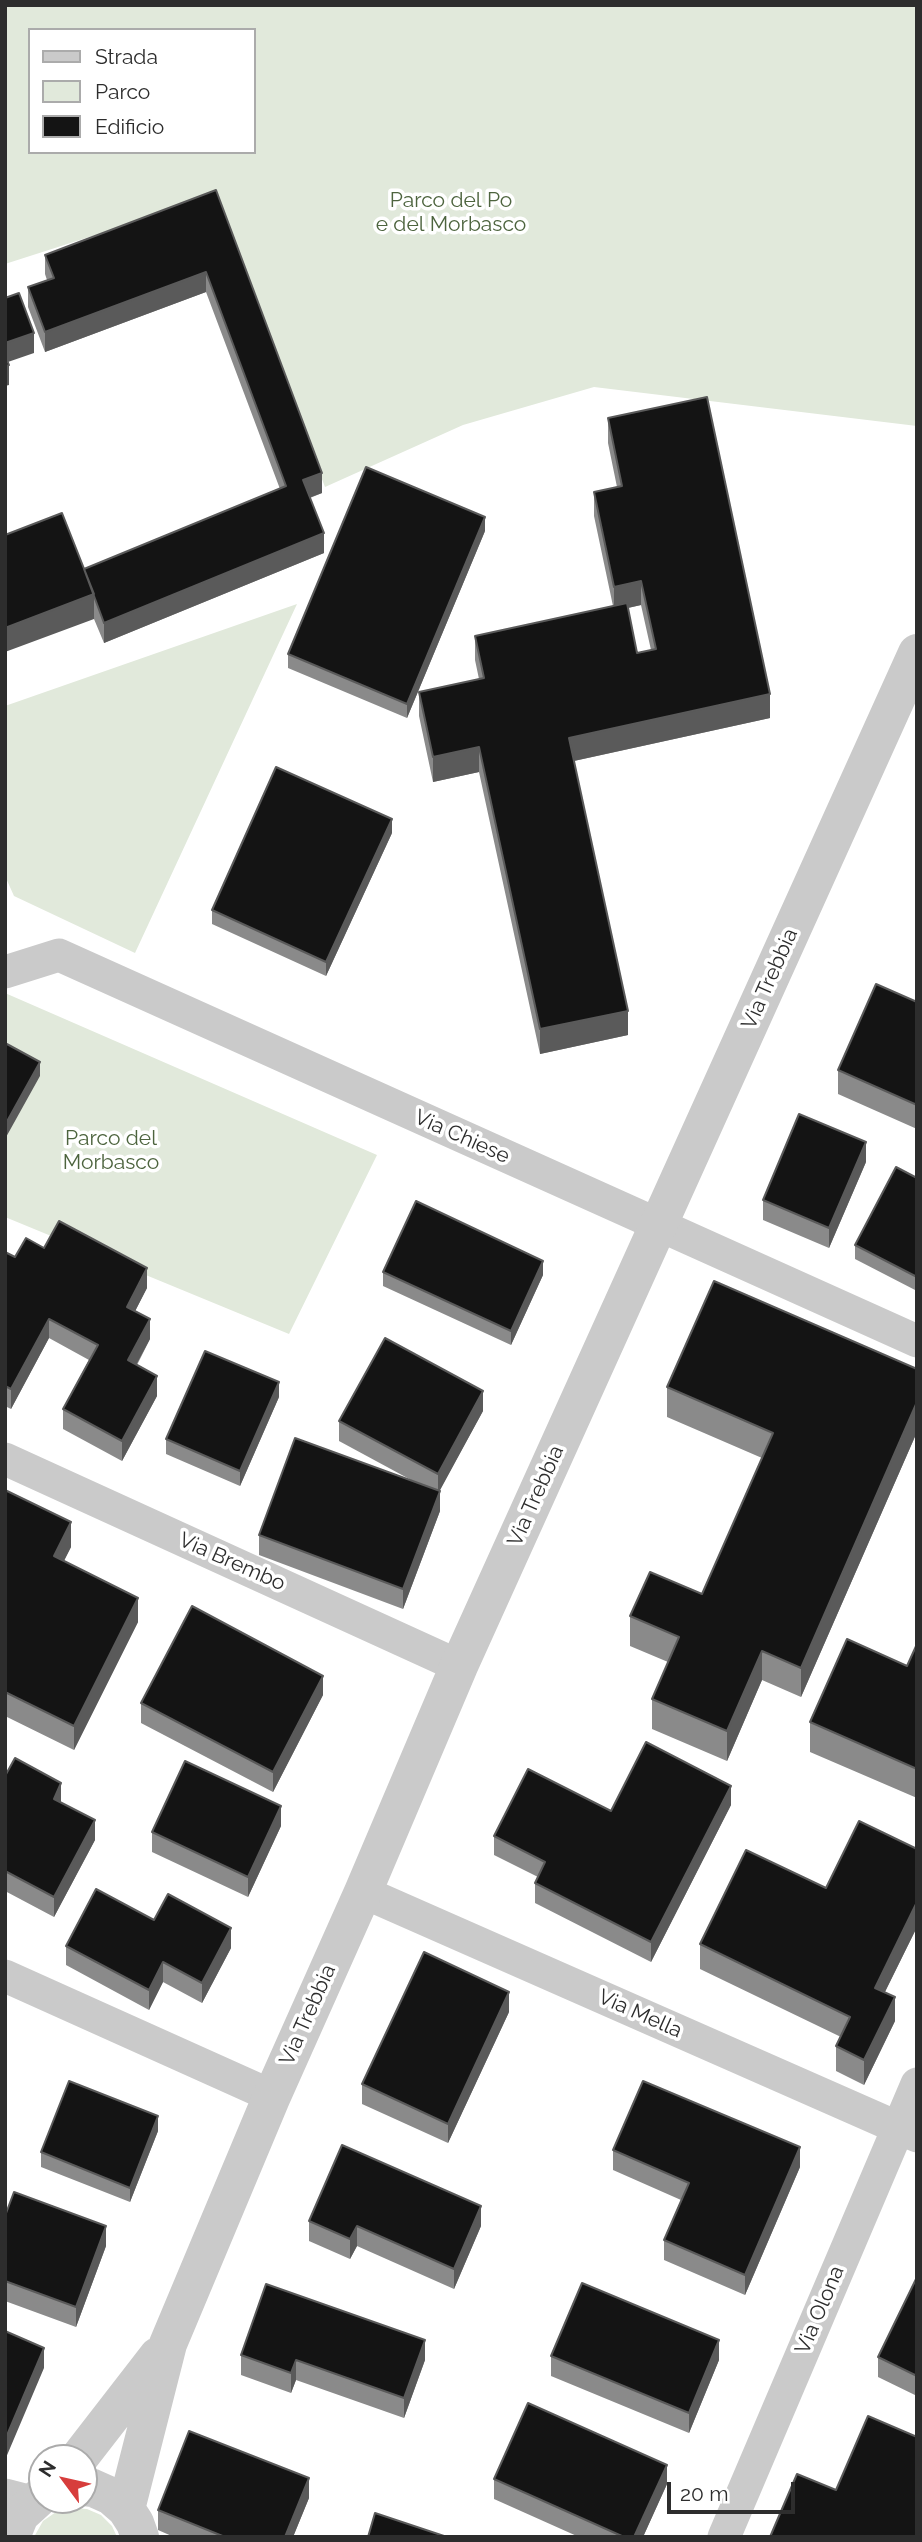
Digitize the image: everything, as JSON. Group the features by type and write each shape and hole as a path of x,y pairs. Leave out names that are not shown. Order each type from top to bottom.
{"street":[{"name":"Via Trebbia","path":"133,2523 168,2344 272,2096 459,1666 917,653"},
{"name":"Via Chiese","path":"5,972 59,955 917,1341"},
{"name":"Via Brembo","path":"5,1459 459,1666"},
{"name":"Via Mella","path":"363,1892 907,2132"},
{"path":"5,1976 272,2096"},
{"name":"Via Olona","path":"724,2537 907,2132 917,2084"},
{"name":"Via Trebbia","path":"90,2444 168,2344"},
{"path":"98,2490 111,2496 133,2523"},
{"path":"11,2537 26,2497"}],"green space":[{"name":"Parco del Po e del Morbasco","path":"5,5 915,5 917,426 594,387 463,425 325,487 214,197 5,264"},
{"path":"297,604 135,953 14,896 5,876 5,706"},
{"name":"Parco del Morbasco","path":"5,993 377,1155 289,1334 5,1217"},
{"path":"53,2514 98,2514 112,2526 117,2537 34,2537 43,2521"}],"building":[{"path":"216,190 322,473 303,480 324,533 104,623 84,569 286,486 206,272 45,332 28,287 54,278 45,255"},
{"path":"19,293 34,333 5,343 5,298"},
{"path":"707,397 770,694 569,738 628,1011 540,1029 479,747 433,757 419,692 484,678 475,636 627,603 637,653 656,649 641,581 614,587 594,492 622,486 608,418"},
{"path":"366,467 485,517 407,704 288,654"},
{"path":"62,513 94,594 5,628 5,535"},
{"path":"276,767 392,819 326,962 212,910"},
{"path":"876,984 917,1002 917,1105 838,1070"},
{"path":"5,1043 40,1062 5,1125"},
{"path":"799,1114 866,1142 829,1228 763,1200"},
{"path":"896,1167 917,1178 917,1277 855,1245"},
{"path":"416,1201 543,1261 511,1331 383,1272"},
{"path":"59,1221 147,1268 127,1307 150,1319 128,1360 157,1376 122,1441 63,1409 98,1345 49,1319 11,1389 5,1386 5,1252 15,1257 26,1238 44,1248"},
{"path":"714,1281 917,1369 917,1402 801,1668 762,1651 727,1731 652,1699 679,1637 630,1616 650,1572 702,1594 773,1433 667,1387"},
{"path":"385,1338 483,1391 438,1474 339,1421"},
{"path":"205,1351 279,1382 240,1471 166,1439"},
{"path":"295,1438 440,1491 403,1589 259,1535"},
{"path":"5,1490 71,1522 54,1556 138,1598 74,1726 5,1692"},
{"path":"192,1606 323,1676 273,1772 141,1703"},
{"path":"847,1639 907,1666 917,1644 917,1769 810,1722"},
{"path":"646,1742 731,1786 651,1942 535,1883 545,1862 494,1836 528,1769 611,1811"},
{"path":"15,1758 61,1783 54,1799 95,1820 54,1897 5,1871 5,1776"},
{"path":"185,1761 281,1806 248,1877 152,1832"},
{"path":"859,1821 917,1849 917,1902 875,1988 895,1997 864,2060 836,2046 850,2017 700,1944 746,1850 826,1888"},
{"path":"96,1889 154,1920 168,1894 231,1928 202,1983 163,1962 149,1990 66,1946"},
{"path":"424,1952 509,1992 448,2124 362,2084"},
{"path":"69,2081 158,2116 130,2188 41,2152"},
{"path":"643,2081 800,2147 745,2275 664,2240 689,2183 613,2150"},
{"path":"342,2145 481,2206 454,2269 357,2226 350,2239 309,2221"},
{"path":"14,2192 106,2226 76,2307 5,2281 5,2216"},
{"path":"917,2277 917,2376 878,2357"},
{"path":"582,2283 719,2340 689,2413 551,2356"},
{"path":"266,2284 425,2340 404,2398 296,2360 291,2373 241,2355"},
{"path":"5,2331 44,2348 5,2440"},
{"path":"528,2403 667,2465 634,2537 624,2537 494,2479"},
{"path":"868,2416 917,2437 916,2537 770,2537 797,2474 836,2490"},
{"path":"189,2431 309,2478 285,2537 225,2537 158,2510"},
{"path":"375,2513 447,2537 368,2537"}]}
